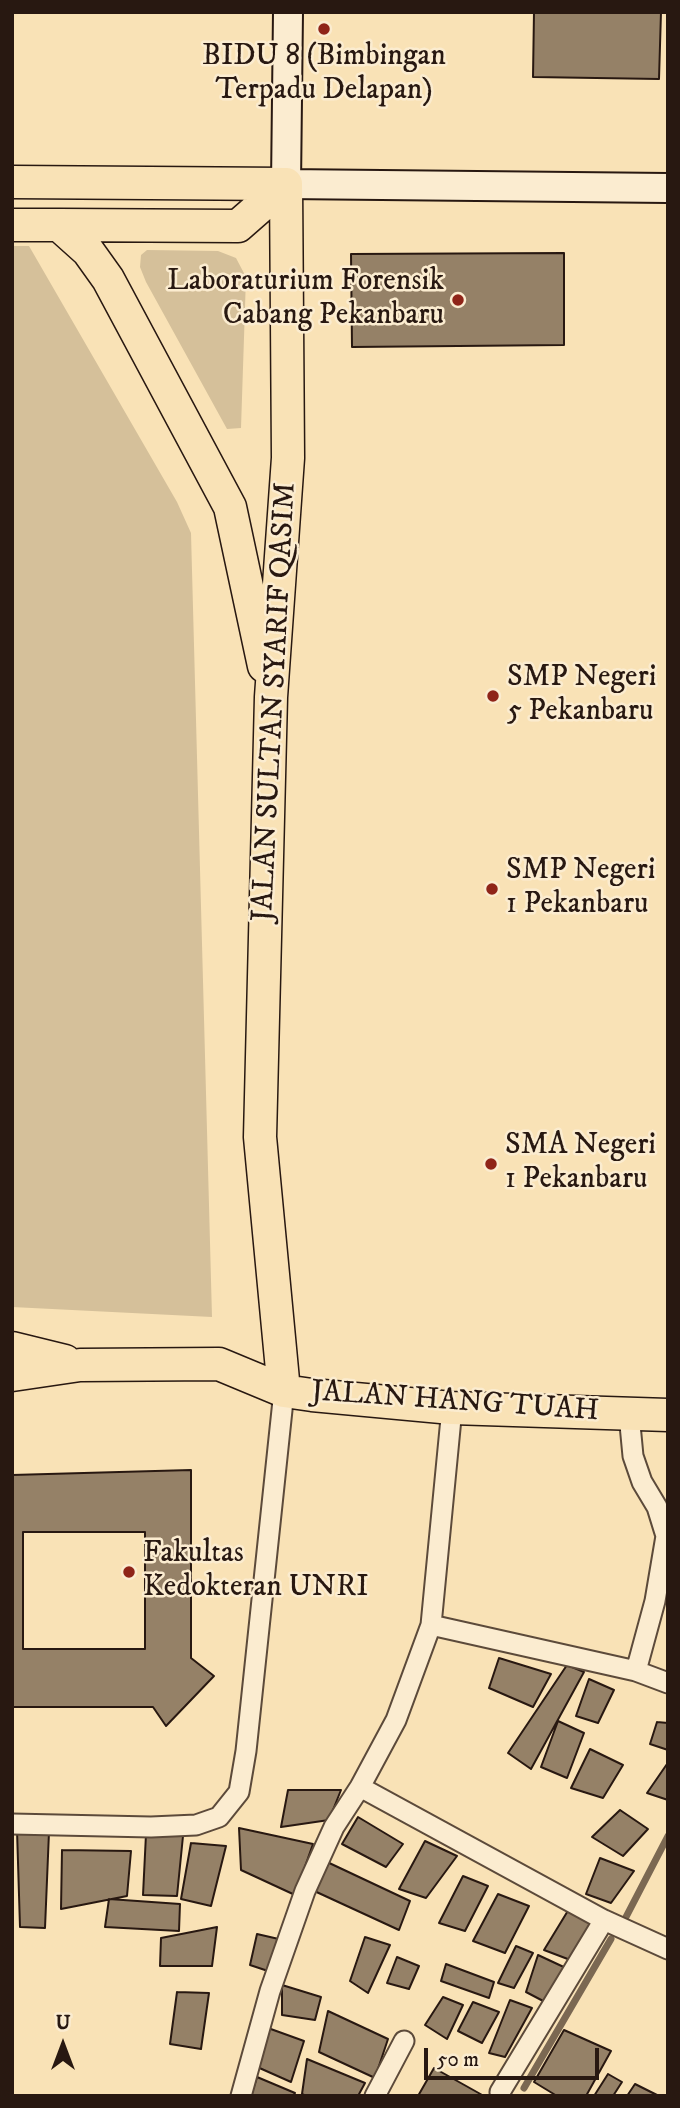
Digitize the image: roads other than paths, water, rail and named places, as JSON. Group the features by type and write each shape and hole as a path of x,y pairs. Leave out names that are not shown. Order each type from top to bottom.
{"main road":[{"name":"JALAN SULTAN SYARIF QASIM","path":"284,1391 260,1136 271,697 288,458 288,12"},
{"path":"12,182 668,188"},
{"path":"12,225 238,226 286,184"},
{"path":"59,225 88,251 108,279 230,507 271,697"},
{"name":"JALAN HANG TUAH","path":"12,1348 80,1365"},
{"name":"JALAN HANG TUAH","path":"12,1375 80,1365 219,1364 284,1391 452,1408 668,1415"}],"street":[{"path":"12,1824 151,1827 197,1825 219,1817 239,1792 246,1751 284,1391"},
{"path":"241,2096 270,1991 305,1891 334,1827 360,1787 396,1720 431,1625 452,1408"},
{"path":"629,1414 633,1456 642,1482 657,1507 666,1535 655,1601 636,1671"},
{"path":"431,1625 636,1671 668,1683"},
{"path":"360,1787 604,1920 668,1949"},
{"path":"500,2092 604,1920"},
{"path":"375,2096 404,2041"}],"waterway":[{"path":"626,1917 668,1836"},
{"path":"524,2088 611,1939"}],"place":[{"name":"BIDU 8 (Bimbingan Terpadu Delapan)","path":"324,29"},
{"name":"Laboraturium Forensik Cabang Pekanbaru","path":"458,300"},
{"name":"SMP Negeri 5 Pekanbaru","path":"493,696"},
{"name":"SMP Negeri 1 Pekanbaru","path":"492,889"},
{"name":"SMA Negeri 1 Pekanbaru","path":"491,1164"},
{"name":"Fakultas Kedokteran UNRI","path":"129,1572"}]}
